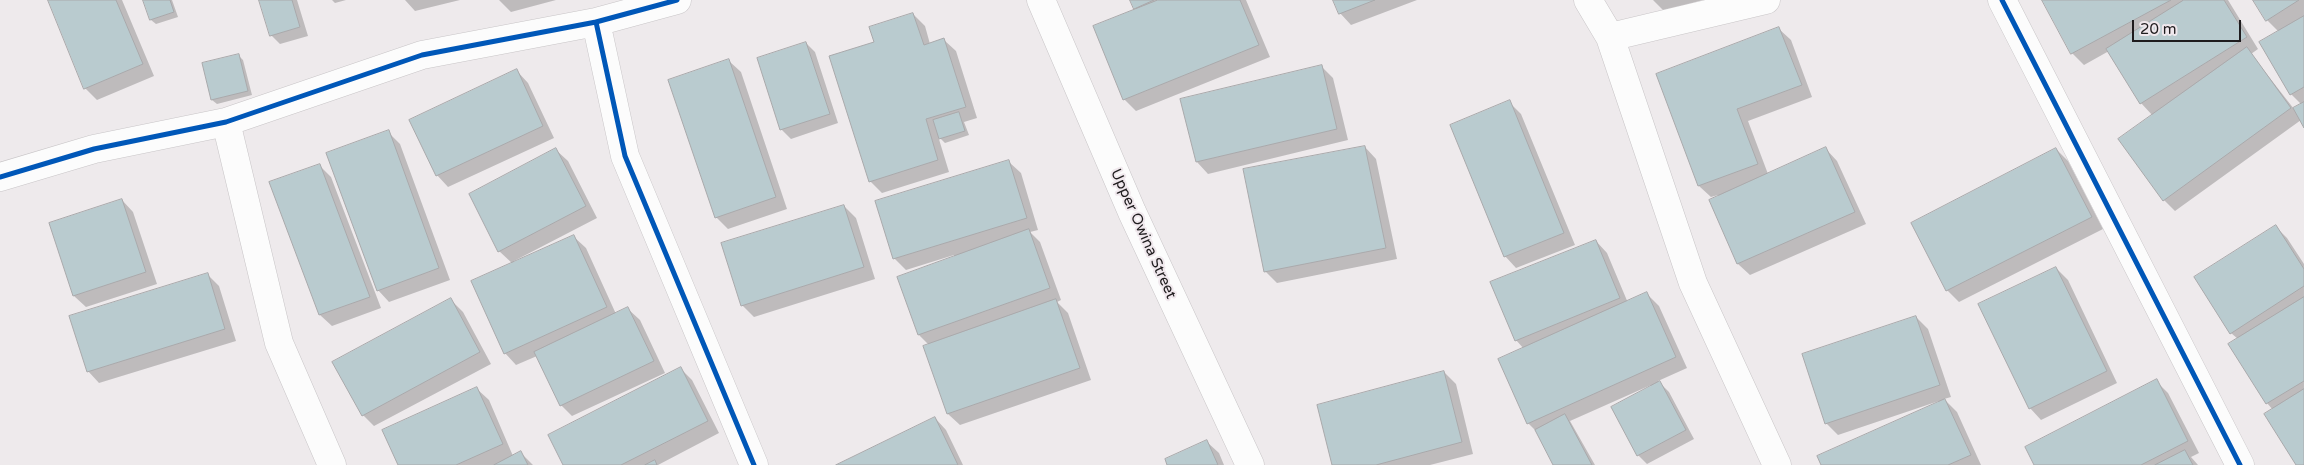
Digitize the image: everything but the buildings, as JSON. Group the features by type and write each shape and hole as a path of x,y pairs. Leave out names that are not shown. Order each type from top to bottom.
{"street":[{"path":"0,178 94,149 226,122 422,55 596,22 677,0"},
{"name":"Upper Owina Street","path":"1041,0 1132,212 1250,465"},
{"path":"1588,0 1610,37 1693,283 1777,465"},
{"path":"1610,37 1766,0"},
{"path":"2002,0 2240,465"},
{"path":"596,22 625,156 754,465"},
{"path":"226,122 279,343 332,465"}],"cycle path":[{"path":"677,0 596,22 625,156 754,465"},
{"path":"2002,0 2240,465"},
{"path":"0,177 94,149 226,122 422,55 596,22"}]}
